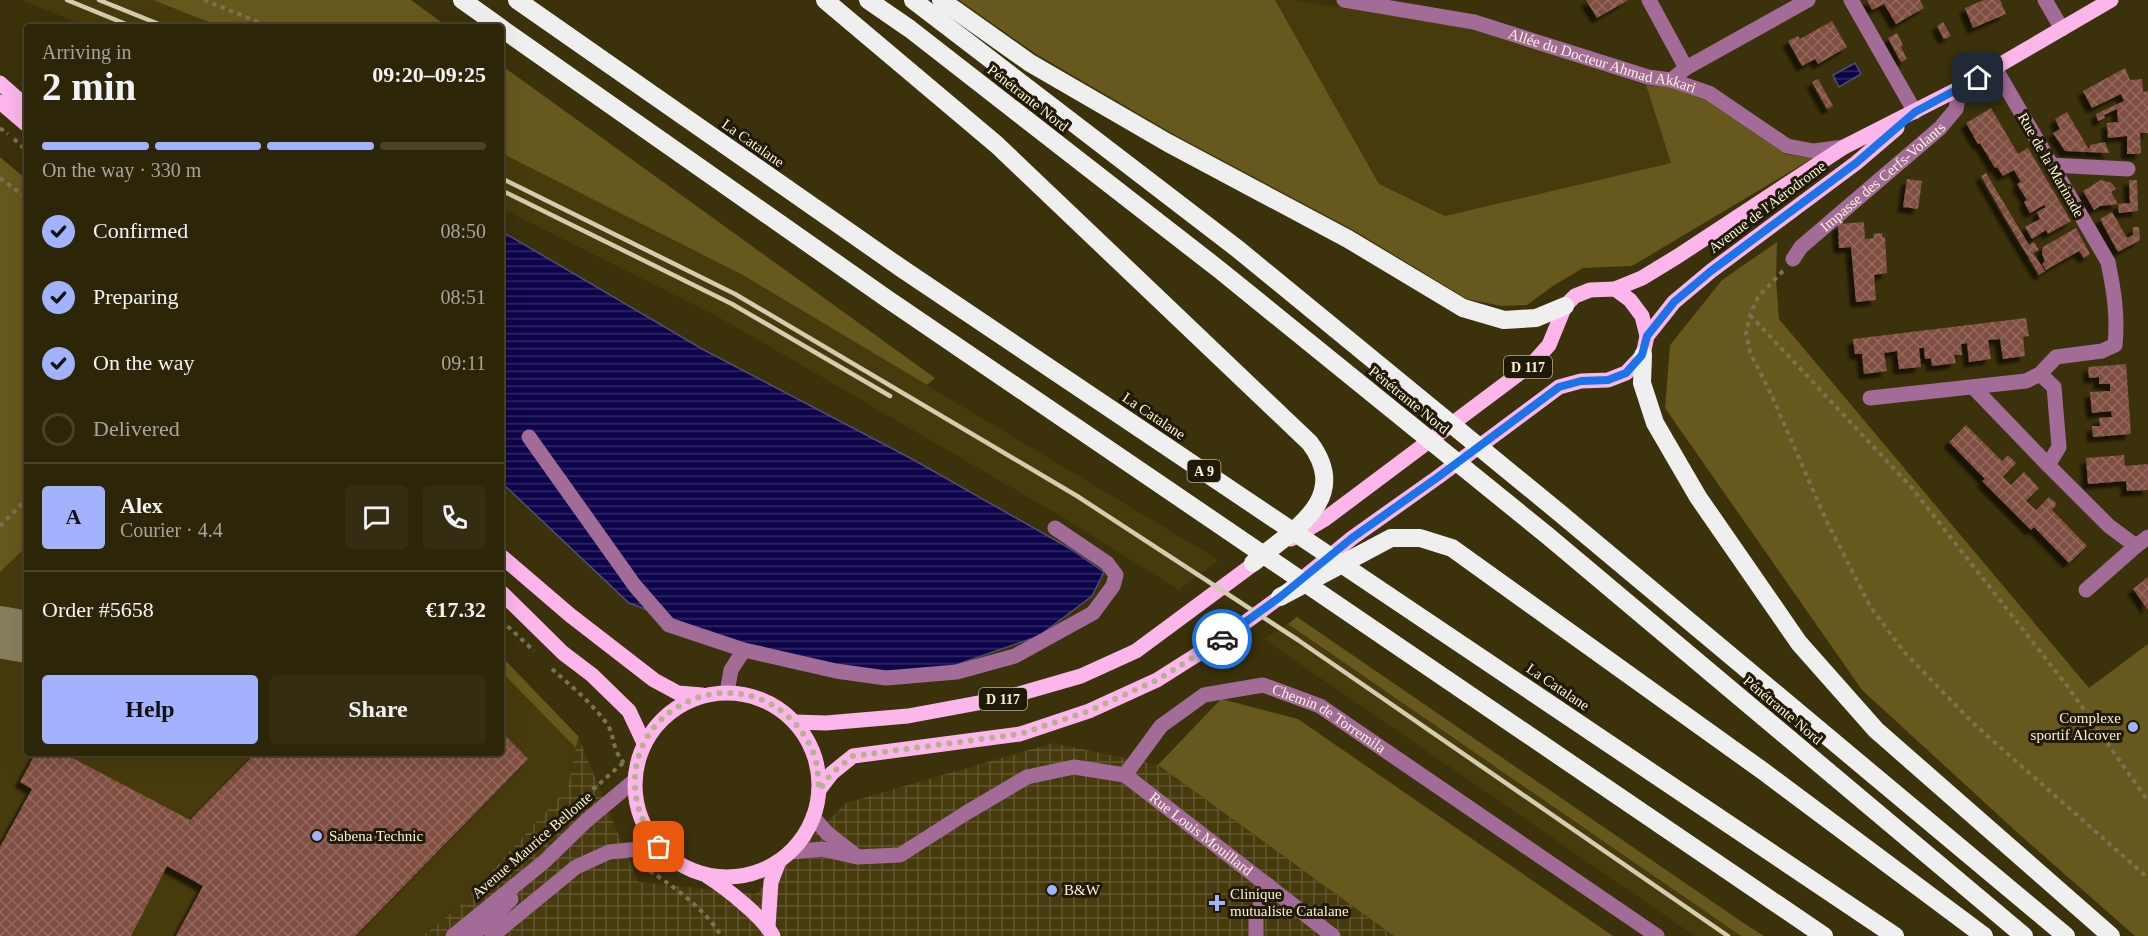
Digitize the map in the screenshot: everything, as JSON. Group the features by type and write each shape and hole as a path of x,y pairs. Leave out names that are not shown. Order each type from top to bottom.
{"highway":[{"name":"A 9","path":"462,0 496,24"},
{"name":"La Catalane","path":"517,0 900,268 1895,936"},
{"path":"825,0 997,145 1310,443 1326,475 1320,515 1253,563"},
{"name":"Pénétrante Nord","path":"868,0 910,29 1330,359 1548,536 2024,936"},
{"name":"Pénétrante Nord","path":"913,0 1248,257 1562,514 2066,936"},
{"path":"941,0 1030,63 1168,143 1348,239 1463,308 1504,320 1536,318 1565,306"},
{"name":"A 9","path":"504,30 886,298 1824,936"},
{"path":"1642,355 1642,383 1655,423 1698,497 1799,643 1876,730 2111,936"},
{"path":"1280,597 1391,538 1420,538 1452,548 1754,764 1984,936"}],"main road":[{"name":"Avenue de l'Aérodrome","path":"1565,306 1575,296 1590,290 1615,289 1642,278 1844,147 1960,88 2111,0"},
{"path":"0,83 24,104"},
{"path":"0,102 24,122"},
{"name":"Avenue de l'Aérodrome","path":"1647,336 1674,302 1711,271 1856,163 1915,112"},
{"path":"1615,289 1630,300 1642,316 1647,336 1642,355"},
{"name":"D 117","path":"1320,515 1411,455 1533,363 1549,345 1565,306"},
{"name":"D 117","path":"819,790 832,773 853,756 1020,734 1089,711 1157,680 1228,635 1280,597 1352,538 1559,387 1581,381 1608,380 1626,373 1642,355"},
{"path":"504,559 570,615 654,680 678,693 702,695 727,692 752,696 768,702 795,722 809,742 817,765 819,790 813,817 804,836 784,856 756,872 730,877 705,874"},
{"name":"D 117","path":"795,722 826,723 908,716 1005,698 1081,676 1136,651 1253,563"},
{"path":"504,595 563,653 592,675 629,711 644,743"},
{"path":"702,695 678,706 659,722 644,743 636,772 637,804 645,827 659,847 680,864 705,874 729,890 771,932"},
{"path":"771,932 771,882 784,856"}],"street":[{"name":"Allée du Docteur Ahmad Akkari","path":"1344,0 1474,22 1648,77 1671,80 1709,93 1787,147 1814,151 1844,147"},
{"path":"1649,0 1686,68"},
{"path":"1671,80 1686,68 1808,0"},
{"path":"1851,0 1915,112"},
{"path":"2045,0 2062,29"},
{"name":"Rue de la Marinade","path":"1995,68 2108,262 2116,304 2115,345 2102,351 2056,357 2040,374"},
{"name":"Impasse des Cerfs-Volants","path":"1793,259 1801,247 1940,128 1956,109 1960,88"},
{"path":"2051,165 2128,169"},
{"path":"1870,398 2026,381 2040,374 2054,387 2059,447 2048,465"},
{"path":"1973,387 2109,526 2142,542 2086,590"},
{"path":"529,437 635,586 669,625 744,650 836,671 886,678 957,672 1015,656 1093,614 1113,586 1116,575 1107,563 1055,528"},
{"path":"727,692 731,670 744,650"},
{"name":"Chemin de Torremila","path":"1125,775 1161,726 1204,695 1263,685 1320,706 1657,936"},
{"path":"784,856 822,849 857,857 900,855 1027,777 1074,767 1125,775"},
{"name":"Avenue Maurice Bellonte","path":"453,936 545,861 636,772"},
{"name":"Rue Louis Mouillard","path":"1125,775 1333,936"},
{"path":"813,817 827,833 857,857"},
{"path":"492,936 576,867 609,852 659,847"},
{"path":"471,936 492,919 545,861"},
{"path":"1256,936 1256,916 1268,885"}],"path":[{"path":"204,0 263,24"},
{"path":"0,178 24,196"},
{"path":"1793,259 1758,297 1750,315 1746,334 1750,352 1843,556 1870,606 1904,652 1974,724 2148,878"},
{"path":"1750,315 1912,488 2068,687 2148,801"},
{"path":"0,526 24,502"},
{"path":"504,623 534,651"},
{"path":"551,668 595,709 609,726 615,750 623,762 636,772"}],"shaded area":[{"path":"21,0 153,0 213,24 81,24"},
{"path":"153,0 411,0 444,24 213,24"},
{"path":"959,0 1275,0 1379,184 1445,216 1671,163 1646,85 1669,87 1706,100 1785,154 1813,158 1632,266 1583,268 1527,305 1501,306 1467,299 1353,230 1173,134 1036,54"},
{"path":"1275,0 1296,0 1473,29 1646,85 1671,163 1445,216 1379,184"},
{"path":"1855,63 1861,74 1839,87 1833,75"},
{"path":"504,67 935,378 927,385 741,274 504,155"},
{"path":"504,155 741,274 1219,560 1179,590 1064,518 722,319 504,210"},
{"path":"0,157 24,177 24,549 0,572"},
{"path":"0,162 24,184 24,756 504,756 504,659 578,736 568,787 462,904 423,936 0,936"},
{"path":"504,233 704,350 912,459 1069,548 1104,572 1092,596 1039,636 915,679 785,660 629,603 504,485"},
{"path":"1777,242 1776,279 1779,319 2089,688 2148,644 2148,936 2135,936 2020,835 1862,690 1665,408 1670,345 1722,280"},
{"path":"1297,617 1764,936 1741,936 1288,624"},
{"path":"1288,624 1741,936 1695,936 1264,639"},
{"path":"504,659 578,736 576,748 504,674"},
{"path":"1221,699 1298,719 1613,936 1394,936 1158,765"},
{"path":"578,736 638,882 755,894 846,803 1053,743 1158,765 1394,936 423,936 462,904 568,787"}],"building":[{"path":"1586,0 1628,0 1597,18"},
{"path":"1867,0 1920,0 1924,8 1896,24 1884,4 1872,10"},
{"path":"1984,0 2000,0 2006,14 1973,28 1965,8"},
{"path":"1832,21 1847,47 1818,64 1815,59 1802,66 1788,41 1798,36 1800,39"},
{"path":"1943,22 1951,36 1944,39 1937,26"},
{"path":"1897,33 1907,59 1901,62 1888,38"},
{"path":"2125,68 2130,80 2142,79 2143,92 2148,91 2148,133 2140,133 2141,153 2136,154 2127,154 2127,136 2108,138 2107,123 2118,122 2117,109 2104,115 2105,118 2098,121 2096,114 2124,101 2121,94 2092,108 2083,91"},
{"path":"1818,79 1833,106 1827,109 1812,82"},
{"path":"1991,108 2018,154 2028,148 2071,221 2048,234 2046,230 2032,239 2025,227 2040,219 2037,212 2046,207 2044,205 2030,213 2024,202 2027,200 2017,184 2021,182 2014,170 2003,176 1997,167 1995,168 1980,143 1978,144 1966,123"},
{"path":"2067,112 2088,148 2090,145 2105,142 2109,153 2065,151 2053,133 2060,129 2055,119"},
{"path":"1986,173 2029,245 2034,242 2039,250 2033,253 2045,271 2039,275 1981,176"},
{"path":"1907,179 1922,181 1918,209 1903,207"},
{"path":"2101,180 2112,183 2116,189 2111,192 2118,204 2100,206 2094,210 2083,191"},
{"path":"2129,180 2137,180 2138,211 2119,213 2118,204 2130,203"},
{"path":"2112,212 2127,238 2133,235 2133,227 2139,227 2140,240 2118,252 2100,219"},
{"path":"1864,222 1865,239 1874,238 1873,234 1882,233 1883,238 1885,237 1887,273 1874,275 1876,300 1856,302 1851,247 1839,248 1838,224"},
{"path":"2076,228 2090,254 2084,258 2079,251 2046,270 2042,264 2045,261 2042,254 2043,247"},
{"path":"2026,318 2029,336 2023,337 2025,356 2003,359 2000,339 1988,340 1991,359 1969,362 1967,343 1961,344 1962,355 1954,355 1956,363 1932,366 1931,358 1925,359 1924,348 1919,348 1921,367 1899,369 1897,351 1884,353 1887,371 1864,374 1862,354 1855,354 1853,339"},
{"path":"2126,364 2131,434 2093,437 2092,426 2100,426 2099,418 2112,417 2111,411 2092,413 2090,392 2110,391 2110,384 2099,384 2099,377 2089,378 2088,367"},
{"path":"1966,425 2002,461 2008,455 2016,463 2003,477 2011,485 2024,472 2039,488 2026,501 2036,510 2049,497 2057,504 2052,510 2087,546 2069,563 2034,527 2031,530 1982,481 1985,479 1949,442"},
{"path":"2124,455 2125,466 2148,464 2148,490 2127,491 2126,481 2088,484 2086,458"},
{"path":"2148,577 2148,610 2133,589"},
{"path":"504,734 528,759 355,936 176,936 203,886 167,866 131,936 0,936 0,847 32,789 20,782 34,756 54,756 59,759 61,756 69,756 190,820 253,756 504,756"}],"taxiway":[{"path":"0,632 24,636"}],"railway":[{"path":"67,0 126,24"},
{"path":"99,0 159,24"},
{"path":"504,179 735,294 1077,496 1298,640 1728,936"},
{"path":"504,191 732,304 890,396"}],"way so far":[{"path":"659,847 645,827 637,804 635,780 637,765 644,743 659,722 678,706 702,695 727,692 752,696 775,706 795,722 809,742 817,765 819,790 832,773 853,756 1020,734 1089,711 1157,680 1222,639"}],"place":[{"name":"Complexe sportif Alcover","path":"2133,727"},
{"name":"Sabena Technic","path":"317,836"},
{"name":"B&W","path":"1052,890"},
{"name":"Clinique mutualiste Catalane","path":"1217,903"}],"route":[{"path":"1222,639 1280,597 1352,538 1559,387 1581,381 1608,380 1626,373 1642,355 1647,336 1674,302 1711,271 1856,163 1915,112 1978,78"}]}
